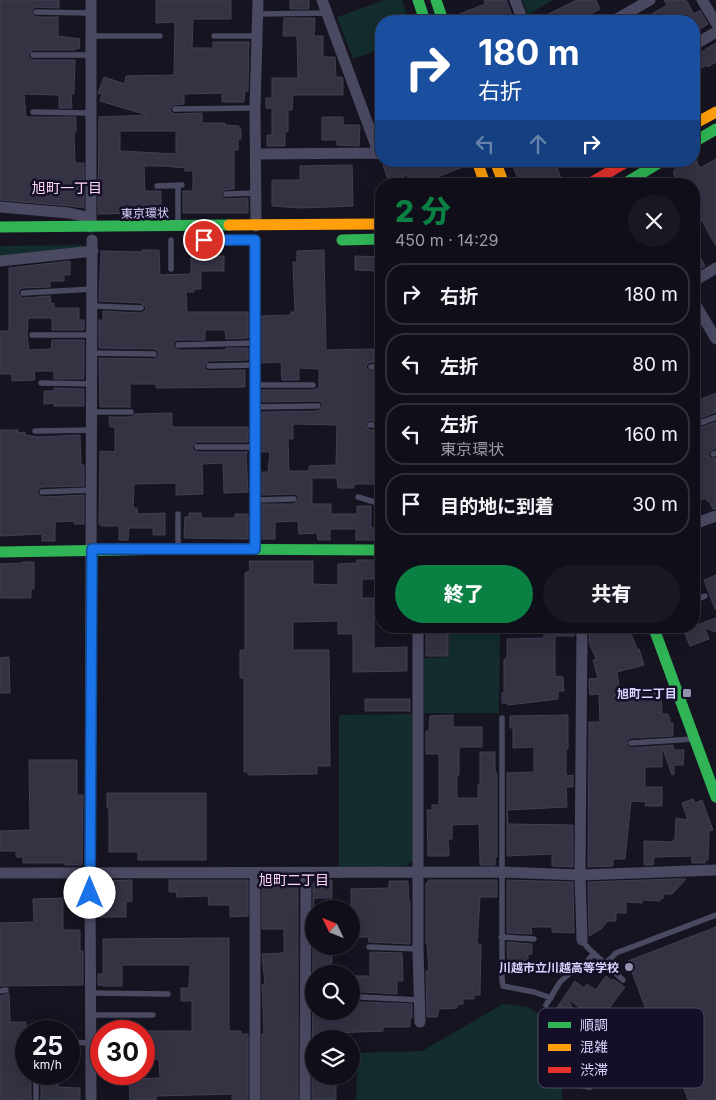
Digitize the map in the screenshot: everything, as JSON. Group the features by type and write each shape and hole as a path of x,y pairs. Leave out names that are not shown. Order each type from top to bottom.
{"main road":[{"path":"418,0 423,15"},
{"path":"436,0 441,15"},
{"path":"700,121 716,112"},
{"path":"700,138 716,129"},
{"path":"599,178 618,167"},
{"path":"635,178 652,167"},
{"name":"東京環状","path":"0,227 91,223 178,226 375,224"},
{"path":"330,240 375,239"},
{"path":"0,552 92,549 375,550"},
{"path":"656,633 695,739 707,763 716,797"}],"street":[{"path":"0,207 69,213 91,223 91,0"},
{"path":"256,226 258,0"},
{"path":"322,0 375,141"},
{"path":"515,0 521,15"},
{"path":"624,15 650,0"},
{"path":"702,0 716,24"},
{"path":"700,41 716,32"},
{"path":"257,154 375,154"},
{"path":"255,240 255,549"},
{"path":"0,261 92,243 90,873 92,1020"},
{"path":"700,277 716,268"},
{"path":"700,312 716,339"},
{"path":"700,522 716,516"},
{"path":"418,633 418,949 420,1022"},
{"path":"582,633 580,875 582,940"},
{"path":"0,873 502,872 580,875 716,870"},
{"path":"255,873 256,1100"},
{"path":"305,1100 306,873"},
{"path":"92,1085 92,1100"}],"lane":[{"path":"36,12 91,13"},
{"path":"257,14 327,13"},
{"path":"91,36 160,36"},
{"path":"214,36 257,36"},
{"path":"33,55 91,55"},
{"path":"175,109 256,108"},
{"path":"33,112 90,113"},
{"path":"157,186 180,185 178,226"},
{"path":"226,194 256,193"},
{"path":"170,240 171,269"},
{"path":"23,293 93,289"},
{"path":"93,306 141,308"},
{"path":"32,335 92,335"},
{"path":"178,345 255,343"},
{"path":"92,353 154,354"},
{"path":"209,366 255,365"},
{"path":"41,383 92,384"},
{"path":"255,384 312,384"},
{"path":"255,406 318,406"},
{"path":"92,412 131,412"},
{"path":"700,423 716,417"},
{"path":"370,426 375,426"},
{"path":"35,431 92,430"},
{"path":"197,447 255,447"},
{"path":"42,492 91,490"},
{"path":"358,497 375,502"},
{"path":"255,500 294,499"},
{"path":"178,514 178,549"},
{"path":"700,598 705,596"},
{"path":"502,718 501,937 503,986 534,992 551,998"},
{"path":"631,743 695,739"},
{"path":"606,963 616,953 716,915"},
{"path":"501,937 534,939"},
{"path":"582,940 623,980"},
{"path":"369,947 418,949"},
{"path":"546,1005 560,982 576,968 581,969 594,953"},
{"path":"91,993 168,994"},
{"path":"361,997 419,1000"},
{"path":"92,1015 153,1015"},
{"path":"36,1085 36,1100"}],"green space":[{"path":"385,0 402,0 407,15 375,15 375,51 353,59 337,17"},
{"path":"522,0 553,0 528,15"},
{"path":"83,245 82,247 0,257 0,246"},
{"path":"449,633 500,633 499,713 424,713 424,658 449,657"},
{"path":"412,714 413,860 406,866 339,869 339,715"},
{"path":"503,1004 529,1007 538,1014 538,1088 562,1088 562,1100 356,1100 357,1085 360,1085 360,1053 422,1051"}],"building":[{"path":"0,0 59,0 59,8 36,7 32,9 32,14 36,17 58,17 58,36 80,39 79,49 33,50 28,55 33,60 75,60 74,94 71,94 72,108 59,108 59,95 24,94 26,117 76,117 76,132 74,132 75,163 84,163 84,208 0,200"},
{"path":"156,0 231,0 231,19 193,19 192,48 213,48 213,42 249,42 248,91 245,91 244,102 222,102 222,93 184,94 184,104 173,105 170,109 175,114 202,113 202,123 225,123 225,125 239,126 239,129 241,129 241,139 238,139 238,150 234,150 234,189 224,190 221,195 226,199 248,198 248,213 183,213 183,191 193,191 193,171 185,171 185,168 144,166 145,191 161,191 161,209 140,209 140,213 98,214 99,117 147,115 100,101 102,94 98,93 104,77 125,84 126,76 174,75 175,22 156,23","holes":["120,131 176,131 176,154 120,151"]},
{"path":"290,0 309,0 309,9 290,9"},
{"path":"484,0 506,0 512,15 457,15 485,4"},
{"path":"577,0 596,0 600,9 588,15 546,15"},
{"path":"664,0 686,0 694,14 700,10 708,24 700,29 700,15 650,15 667,5"},
{"path":"284,18 315,18 314,36 323,36 323,57 335,57 336,77 342,77 343,79 343,95 293,95 292,110 288,110 288,132 285,131 285,146 267,146 267,135 272,135 272,108 266,108 266,98 272,98 272,78 298,78 297,36 283,36"},
{"path":"716,43 716,62 700,69 700,52"},
{"path":"322,117 343,117 343,125 360,125 359,146 337,145 337,140 322,140"},
{"path":"716,159 716,246 700,218 700,178 676,178 673,173 675,172 674,170 678,167 700,168"},
{"path":"352,165 353,206 301,208 272,206 272,180 300,180 300,166"},
{"path":"384,167 463,167 435,178 408,178 407,175 399,178 388,178"},
{"path":"513,167 557,167 561,178 518,178"},
{"path":"142,250 159,250 160,275 191,274 191,252 205,251 205,256 224,256 224,271 201,271 201,289 194,289 194,292 186,292 187,312 248,312 248,338 226,339 225,330 205,330 205,340 177,340 173,346 178,350 248,348 248,360 209,361 204,366 209,371 245,370 245,387 156,388 156,384 130,384 130,407 100,407 99,358 154,359 159,355 158,351 154,349 99,348 99,320 103,320 103,311 141,313 146,308 141,303 99,301 101,251 142,252"},
{"path":"324,250 326,350 374,349 374,362 368,363 366,367 369,371 375,372 375,420 368,421 365,425 370,430 375,430 375,484 354,484 354,488 338,488 337,478 312,478 312,504 331,504 331,514 357,514 357,506 371,506 371,528 375,528 375,540 356,540 356,529 330,529 330,540 318,540 317,533 299,534 298,521 275,522 275,539 262,539 262,504 294,504 299,499 294,494 262,495 262,472 268,472 270,452 262,452 262,412 318,411 323,406 318,401 262,402 262,390 313,390 319,388 319,369 299,368 299,380 282,380 281,362 262,363 262,316 291,315 291,312 295,312 293,262 297,262 297,251","holes":["293,424 337,425 336,465 309,466 309,471 289,471 288,439 293,439"]},
{"path":"355,256 375,257 375,271 355,270"},
{"path":"700,257 705,266 700,269"},
{"path":"70,261 70,275 64,275 64,281 50,281 50,287 22,288 18,294 23,298 50,296 51,304 54,303 54,308 79,308 79,320 84,320 84,330 52,330 52,318 28,318 27,335 29,350 51,349 52,340 84,340 84,379 54,379 54,371 34,371 35,380 12,381 12,374 0,374 0,331 9,331 9,268"},
{"path":"54,388 84,389 84,406 44,404 44,391 54,391"},
{"path":"716,393 716,412 700,418 700,400"},
{"path":"172,413 172,427 248,427 248,442 197,442 192,447 197,452 246,452 248,492 224,493 223,463 202,464 203,494 176,495 176,483 134,484 133,508 137,508 138,514 165,513 165,535 153,535 153,528 129,528 128,540 119,540 119,526 101,526 99,524 100,451 115,452 115,427 110,427 109,417"},
{"path":"716,422 716,448 708,454 710,458 716,458 716,509 713,509 705,498 700,500 700,428"},
{"path":"0,430 18,430 18,433 25,432 25,435 39,437 80,435 81,465 84,465 84,486 42,487 38,489 37,493 42,497 84,495 84,524 74,524 74,521 55,522 55,541 42,541 42,534 0,536"},
{"path":"189,513 201,513 201,518 235,518 235,514 248,514 248,539 184,538 185,517 189,517"},
{"path":"357,560 375,560 375,579 362,579 362,598 374,598 374,648 407,647 407,671 353,672 353,634 338,634 338,621 293,622 293,650 329,650 330,766 317,766 317,774 248,775 248,772 244,772 244,678 240,678 240,650 245,650 245,573 250,570 249,561 313,561 313,584 338,585 338,564 357,563"},
{"path":"34,562 34,589 31,589 31,598 0,598 0,564"},
{"path":"716,575 716,609 715,609 704,580"},
{"path":"716,618 716,632 705,628 709,639 690,646 685,633 700,633 700,624"},
{"path":"426,633 448,633 448,656 426,656"},
{"path":"544,633 574,633 574,636 555,636 555,676 563,677 564,691 558,691 558,699 508,705 508,703 502,703 502,693 504,693 504,659 507,659 507,639 544,638"},
{"path":"590,633 631,633 637,649 639,649 644,665 617,672 620,694 661,692 662,714 668,714 670,723 673,723 673,736 630,738 627,741 627,746 631,748 673,745 674,750 684,750 683,765 674,765 674,774 672,775 662,746 662,767 645,767 645,787 662,787 662,806 645,806 646,802 631,801 625,859 613,859 613,866 588,867 589,722 600,722 599,694 590,695 589,679 598,678 593,660 596,659 589,642"},
{"path":"9,657 10,693 0,693 0,658"},
{"path":"365,699 410,699 410,711 365,711"},
{"path":"453,715 453,727 482,727 482,747 459,747 457,798 478,798 480,752 495,752 495,773 497,773 497,857 495,857 495,865 480,865 479,824 452,825 452,839 448,839 449,856 428,856 427,810 432,810 432,805 439,805 439,754 426,754 426,731 429,731 430,716"},
{"path":"568,715 566,776 573,775 573,787 566,787 567,807 507,810 507,773 534,772 534,747 513,748 513,728 510,728 510,716"},
{"path":"29,760 77,760 77,795 83,795 82,865 23,863 23,857 16,857 16,851 0,851 0,831 30,830"},
{"path":"107,793 206,793 206,860 138,860 138,852 109,852"},
{"path":"693,799 695,803 702,800 713,830 709,831 708,860 705,860 705,863 692,863 692,856 654,857 653,865 644,865 644,841 673,842 675,840 676,818 688,820 682,803"},
{"path":"507,810 508,824 573,825 573,867 552,866 552,854 507,856"},
{"path":"686,879 672,894 663,894 663,899 660,898 660,901 642,900 642,903 626,902 626,913 616,913 616,921 608,921 601,929 589,936 588,882"},
{"path":"132,880 132,901 126,902 126,917 98,917 98,884 101,881"},
{"path":"169,880 248,880 248,916 230,917 230,905 209,905 208,896 177,897 176,892 169,892"},
{"path":"321,880 332,880 332,898 314,898 313,900 313,883 321,883"},
{"path":"429,880 497,880 497,897 480,897 477,944 481,944 480,995 474,995 474,999 463,999 463,1004 457,1005 457,1008 439,1009 437,1017 427,1017 426,971 429,971 426,944 426,884"},
{"path":"507,880 573,882 574,933 552,932 552,927 531,927 532,934 507,933"},
{"path":"277,881 278,883 298,883 298,1100 262,1100 262,1034 264,1034 262,985 265,984 262,954 284,953 284,929 262,929 262,882"},
{"path":"389,881 408,881 410,944 369,942 368,937 360,937 360,900 351,900 351,889 389,888"},
{"path":"63,898 63,930 80,930 80,951 83,951 83,985 0,986 0,923 34,922 33,899"},
{"path":"716,927 716,1100 688,1100 684,1088 704,1088 704,1008 645,1008 628,961"},
{"path":"229,938 229,1031 241,1031 241,1034 248,1034 248,1100 232,1100 232,1094 156,1096 156,1100 130,1100 129,1085 155,1085 155,1078 160,1078 159,1059 155,1059 155,1031 192,1031 192,1001 181,1001 181,988 189,988 190,965 122,965 122,986 98,985 98,974 103,974 103,939"},
{"path":"507,942 532,944 532,954 528,954 528,969 508,969"},
{"path":"370,952 402,953 403,981 397,981 397,994 361,992 360,976 370,976"},
{"path":"313,955 332,955 332,963 329,963 329,965 313,965"},
{"path":"606,976 625,987 609,1008 580,1008 568,999 572,1008 557,1008 575,981 584,988 587,984 596,990"},
{"path":"9,993 10,1022 15,1022 15,1085 31,1085 31,1100 0,1100 0,996"},
{"path":"360,1002 412,1004 410,1027 383,1027 383,1031 360,1032 360,1030 312,1030 313,1020 360,1020"},
{"path":"41,1085 80,1088 80,1100 41,1100"},
{"path":"312,1085 336,1085 336,1100 312,1100"}],"traffic: fast":[{"path":"418,0 423,15"},
{"path":"436,0 441,15"},
{"path":"700,138 716,129"},
{"path":"634,178 652,167"},
{"path":"0,227 229,225"},
{"path":"342,240 375,239"},
{"path":"0,552 178,549 375,550"},
{"path":"656,633 716,797"}],"traffic: slow":[{"path":"700,121 716,112"},
{"path":"479,167 483,178"},
{"path":"497,167 502,178"},
{"path":"229,225 375,224"}],"traffic: jam":[{"path":"599,178 618,167"}],"place":[{"name":"旭町二丁目","path":"687,693"},
{"name":"川越市立川越高等学校","path":"629,967"}],"district":[{"name":"旭町一丁目","path":"67,187"},
{"name":"旭町二丁目","path":"294,879"}],"route":[{"path":"90,893 92,549 255,549 255,240 204,240"}]}
